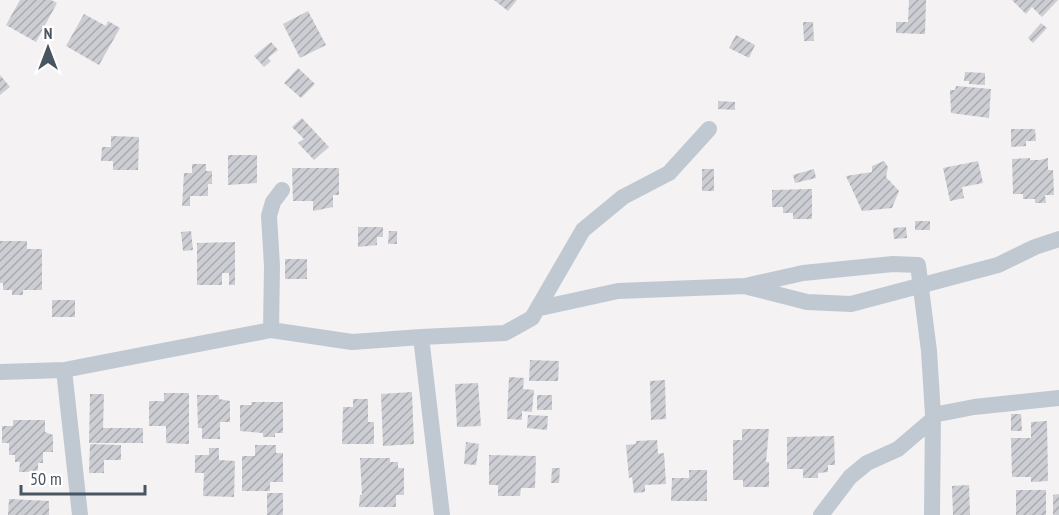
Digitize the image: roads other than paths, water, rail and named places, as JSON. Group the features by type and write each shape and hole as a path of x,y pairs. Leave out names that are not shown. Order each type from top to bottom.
{"street":[{"path":"0,372 64,370 271,330 352,342 505,333 532,318 540,308 568,253 583,230 623,197 669,173 709,129"},
{"path":"271,330 272,266 268,216 273,202 282,190"},
{"path":"745,286 807,302 851,304 998,265 1035,247 1059,239"},
{"path":"540,308 618,291 745,286 803,273 914,264 919,269 929,351 933,417 932,515"},
{"path":"421,338 442,515"},
{"path":"64,370 80,515"},
{"path":"821,515 859,470 878,457 898,449 933,417 974,407 1059,398"}]}
